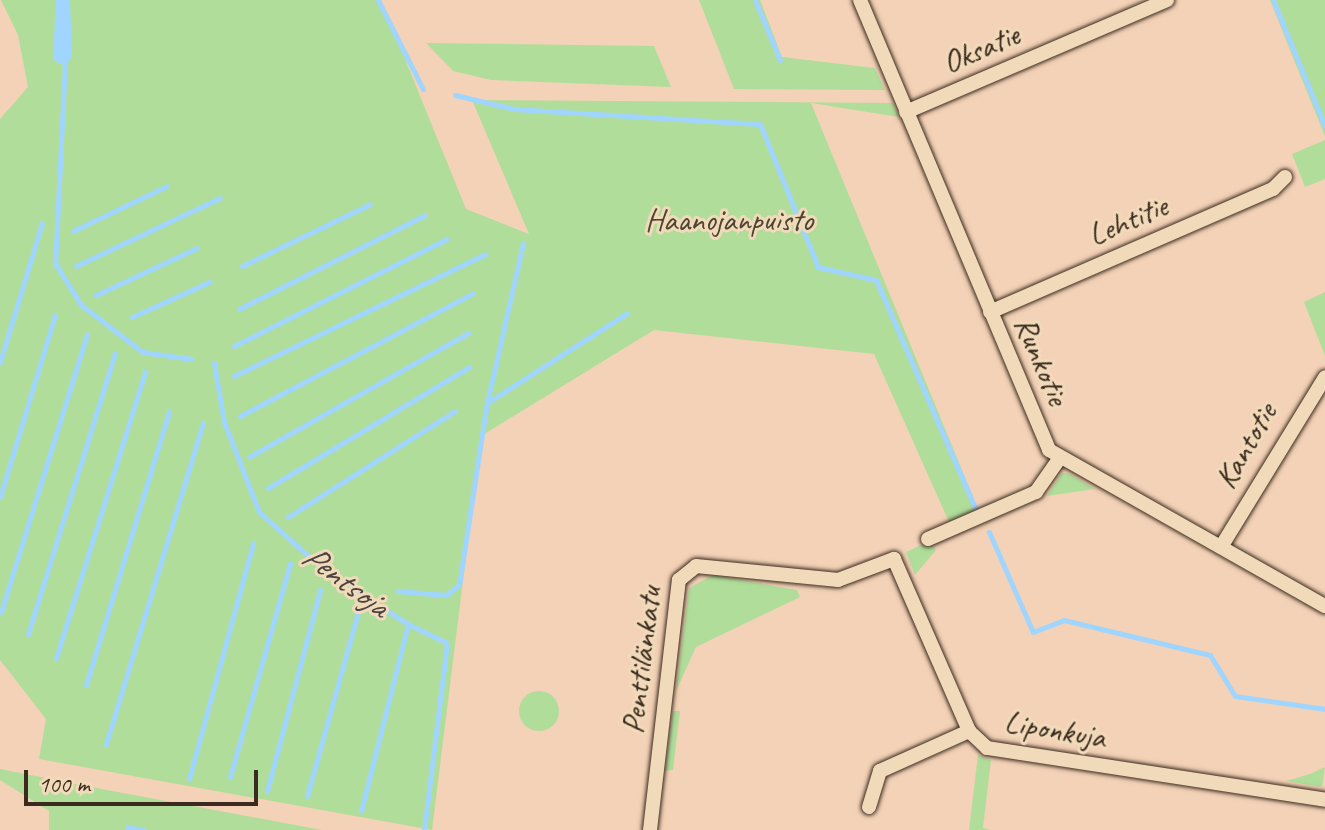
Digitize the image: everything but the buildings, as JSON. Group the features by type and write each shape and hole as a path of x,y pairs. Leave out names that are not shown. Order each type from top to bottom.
{"street":[{"name":"Runkotie","path":"860,0 990,312 1058,460"},
{"name":"Oksatie","path":"906,112 1167,0"},
{"name":"Lehtitie","path":"990,312 1273,189 1285,177"},
{"name":"Kantotie","path":"1221,547 1325,377"},
{"path":"928,539 1036,492 1058,460 1325,606"},
{"name":"Liponkuja","path":"894,559 969,731 996,751 1325,800"},
{"name":"Penttilänkatu","path":"650,830 682,572 702,566 838,580 894,559"},
{"path":"869,807 880,771 969,731"}],"green space":[{"name":"Haanojanpuisto","path":"1,0 381,0 466,209 529,234 472,100 893,103 899,117 811,103 978,509 949,522 874,354 654,330 481,436 432,830 39,759 46,719 0,660 0,119 28,87 18,35"},
{"path":"699,0 760,0 782,57 875,68 885,90 734,89"},
{"path":"1270,0 1325,0 1325,136 1294,60"},
{"path":"426,43 654,46 671,87 491,80 453,71"},
{"path":"1325,140 1325,179 1305,187 1292,154"},
{"path":"1325,292 1325,356 1304,302"},
{"path":"1062,473 1070,474 1095,489 1047,496"},
{"path":"930,541 936,550 915,575 906,552"},
{"path":"713,575 797,590 800,597 696,647 676,691 689,588"},
{"path":"539,691 553,697 559,711 553,725 539,731 525,725 519,711 525,697"},
{"path":"673,711 680,711 673,770 665,771"},
{"path":"978,755 991,760 983,828 991,830 969,830"},
{"path":"1325,767 1322,787 1286,781 1310,774"},
{"path":"0,769 322,830 49,830 49,811 0,780"}],"water":[{"path":"56,0 70,0 72,57 65,66 53,60"}],"waterway":[{"path":"378,0 423,89"},
{"path":"755,0 780,60"},
{"path":"1273,0 1325,127"},
{"name":"Pentsoja","path":"65,62 55,263 81,305 143,352 191,359"},
{"path":"455,95 514,109 760,124 818,267 876,280 975,508"},
{"path":"73,231 167,186"},
{"path":"76,266 220,198"},
{"path":"242,266 370,204"},
{"path":"239,309 425,215"},
{"path":"0,362 42,223"},
{"path":"234,346 447,239"},
{"path":"398,591 446,595 459,585 487,403 523,243"},
{"path":"96,295 197,248"},
{"path":"234,376 485,254"},
{"path":"132,317 209,282"},
{"path":"240,416 473,293"},
{"path":"487,403 627,313"},
{"path":"0,497 55,315"},
{"path":"249,457 468,333"},
{"path":"1,612 87,334"},
{"path":"28,634 115,353"},
{"name":"Pentsoja","path":"214,363 224,422 259,512 330,575 408,624 361,811"},
{"path":"268,488 469,367"},
{"path":"56,658 145,372"},
{"path":"86,685 169,411"},
{"path":"288,517 455,411"},
{"path":"106,744 203,423"},
{"path":"989,532 1033,632 1064,620 1210,655 1235,696 1325,709"},
{"path":"189,779 253,544"},
{"path":"230,777 290,563"},
{"path":"267,791 320,590"},
{"path":"307,796 358,612"},
{"path":"408,624 447,643 424,829"},
{"path":"127,827 144,830"}]}
